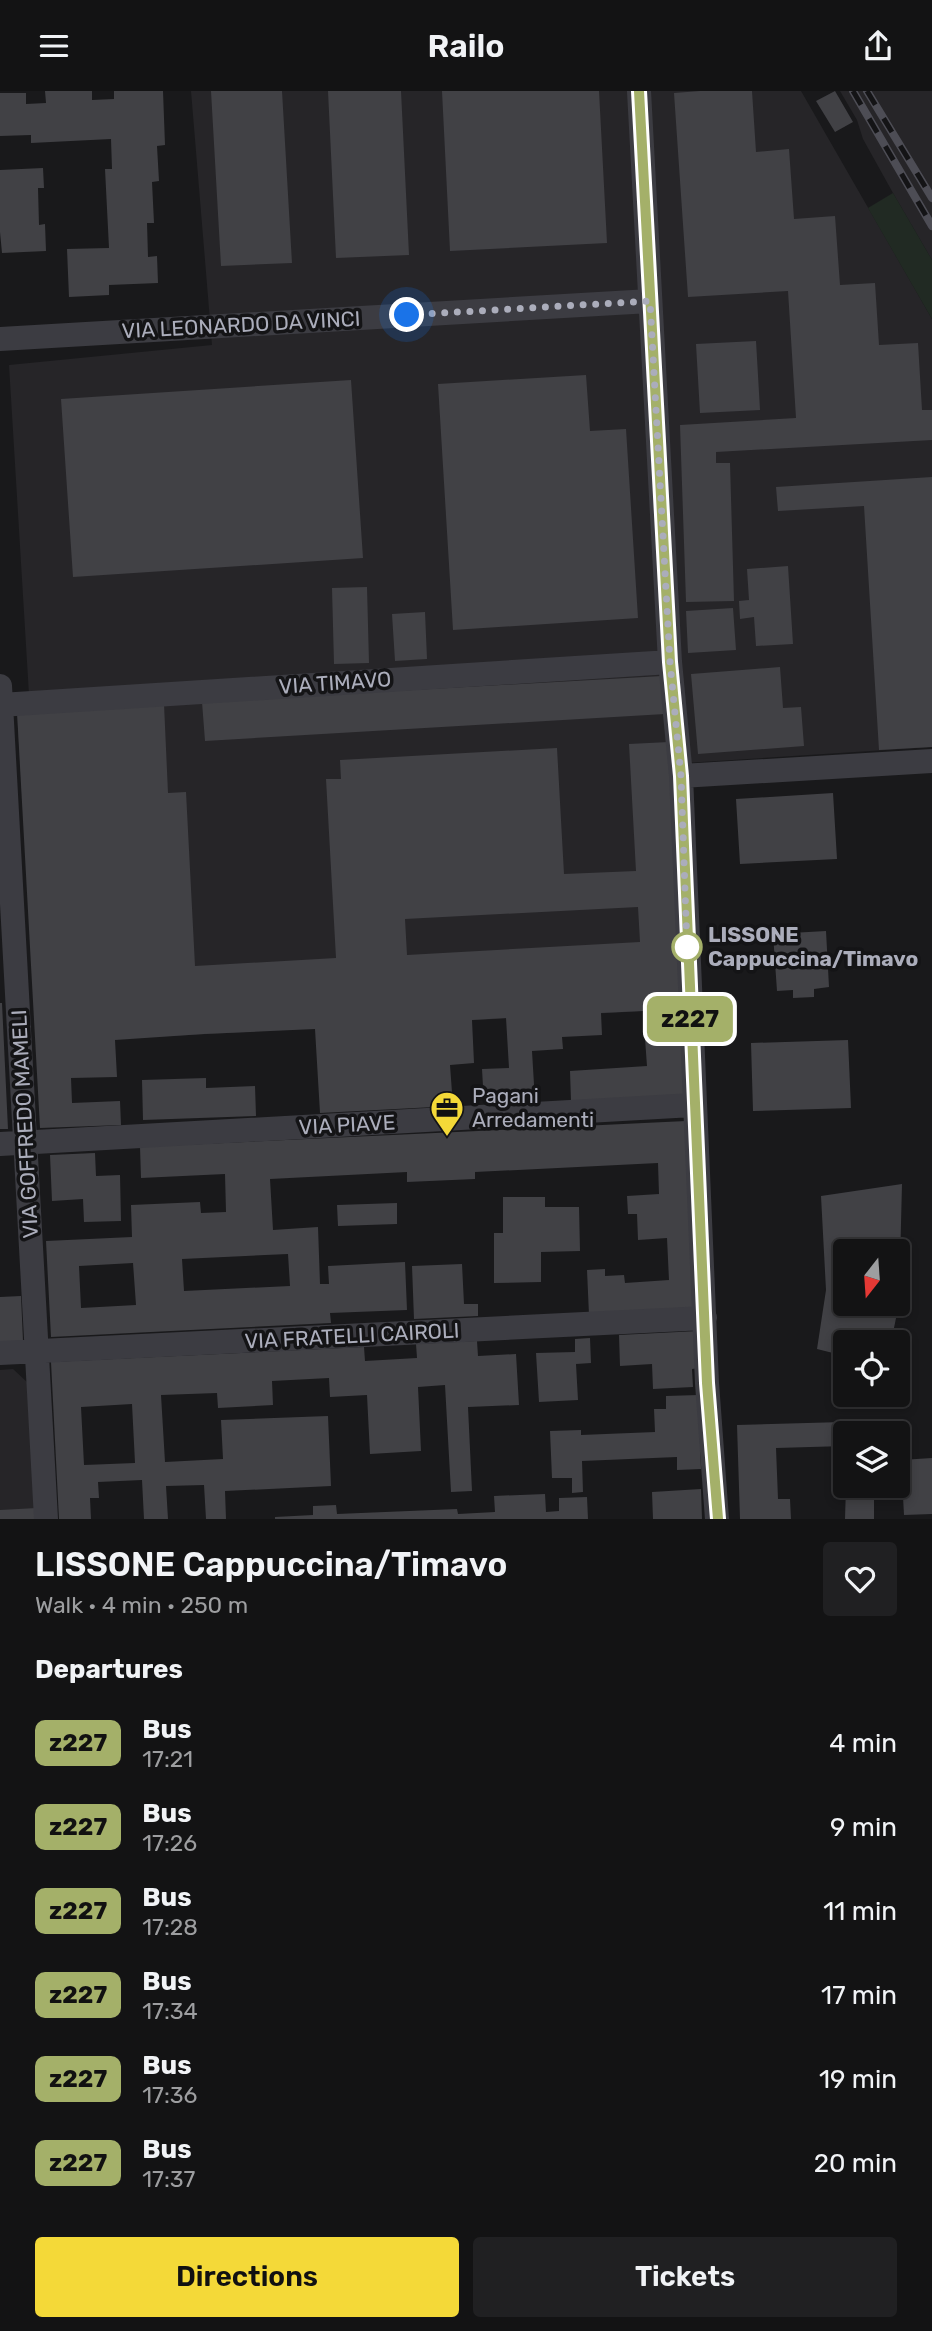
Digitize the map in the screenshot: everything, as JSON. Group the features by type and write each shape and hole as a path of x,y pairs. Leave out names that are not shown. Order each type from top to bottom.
{"street":[{"path":"639,91 670,662 681,776 693,1105 707,1383 718,1519"},
{"name":"VIA LEONARDO DA VINCI","path":"0,339 650,301"},
{"name":"VIA TIMAVO","path":"0,699 670,662"},
{"name":"VIA GOFFREDO MAMELI","path":"0,699 46,1519"},
{"path":"681,776 932,761"},
{"name":"VIA PIAVE","path":"0,1143 693,1105"},
{"name":"VIA FRATELLI CAIROLI","path":"0,1353 705,1318"}],"shaded area":[{"path":"191,91 801,91 932,319 932,747 670,764 684,1009 37,1043 17,712 30,711 9,365 212,345"},
{"path":"840,91 932,91 932,260 863,139 857,120"},
{"path":"893,193 932,260 932,319 868,208"},
{"path":"13,1369 27,1382 37,1508 0,1519 0,1370"}],"building":[{"path":"45,91 92,91 92,100 114,99 114,91 163,91 165,145 157,146 159,181 152,182 154,223 147,223 148,257 157,256 158,283 109,285 109,295 69,297 67,249 109,248 105,169 112,169 111,139 31,143 31,135 0,136 0,93 26,93 26,104 46,103"},
{"path":"211,91 282,91 292,263 221,266"},
{"path":"328,91 401,91 409,255 336,258"},
{"path":"442,91 599,91 607,243 450,251"},
{"path":"752,91 756,152 789,149 794,219 835,216 840,285 875,283 879,345 918,343 922,410 932,410 932,440 716,452 716,463 730,463 734,601 686,602 680,425 796,418 788,291 688,297 674,93"},
{"path":"835,91 853,122 835,132 816,101"},
{"path":"43,168 44,188 38,188 39,225 45,224 46,251 2,253 0,170"},
{"path":"756,341 760,410 700,413 696,344"},
{"path":"586,375 590,431 626,429 638,618 453,630 438,384"},
{"path":"351,380 363,558 73,577 61,399"},
{"path":"932,477 932,747 879,750 864,506 778,511 776,487"},
{"path":"788,566 793,644 756,646 754,617 740,619 739,601 749,600 747,569"},
{"path":"367,587 369,663 334,664 332,588"},
{"path":"733,608 736,650 688,653 686,611"},
{"path":"425,612 427,659 395,661 392,614"},
{"path":"780,667 783,708 801,707 804,746 698,754 691,674"},
{"path":"662,676 665,714 205,741 202,702"},
{"path":"164,704 168,793 186,792 195,966 336,958 326,779 341,779 340,760 557,748 564,874 636,871 629,744 669,742 688,1095 571,1101 570,1071 647,1066 643,1011 601,1013 602,1035 562,1037 563,1049 532,1051 535,1101 484,1104 482,1069 509,1068 506,1018 472,1020 474,1063 450,1065 453,1106 320,1113 315,1029 204,1034 115,1040 117,1077 71,1078 72,1103 120,1101 121,1125 40,1128 17,712","holes":["638,907 640,942 407,955 405,919"]},
{"path":"833,793 837,859 740,864 736,799"},
{"path":"826,931 829,987 814,989 814,997 793,998 793,990 777,991 773,934"},
{"path":"2,1003 8,1129 0,1129"},
{"path":"848,1040 851,1108 753,1111 751,1043"},
{"path":"206,1078 206,1088 255,1086 256,1116 143,1120 142,1080"},
{"path":"686,1121 695,1310 589,1315 587,1270 605,1269 605,1276 624,1275 625,1283 669,1280 667,1238 638,1240 637,1214 628,1214 627,1196 659,1194 658,1163 475,1172 475,1179 407,1182 407,1172 270,1179 273,1230 318,1227 320,1284 329,1284 328,1266 405,1262 407,1310 330,1313 331,1323 51,1337 46,1241 132,1237 131,1205 200,1202 201,1213 226,1212 225,1174 141,1178 140,1147","holes":["288,1254 290,1286 184,1291 182,1259","133,1263 136,1305 81,1308 79,1266"]},
{"path":"95,1153 96,1176 120,1175 121,1221 84,1222 83,1199 52,1201 50,1155"},
{"path":"902,1184 901,1239 833,1239 833,1316 896,1316 894,1330 833,1330 833,1353 817,1349 826,1290 821,1196"},
{"path":"503,1197 545,1197 545,1207 579,1207 580,1251 541,1252 541,1282 494,1283 494,1233 503,1233"},
{"path":"397,1203 397,1224 338,1226 337,1205"},
{"path":"462,1264 464,1304 478,1304 478,1316 414,1319 412,1266"},
{"path":"21,1296 23,1341 0,1342 0,1297"},
{"path":"698,1331 699,1368 692,1369 693,1387 653,1389 652,1364 620,1366 619,1335"},
{"path":"590,1338 591,1363 576,1364 578,1400 539,1402 536,1353 575,1352 575,1339"},
{"path":"477,1341 478,1356 516,1354 519,1405 468,1407 472,1491 451,1492 445,1385 418,1387 421,1451 370,1454 367,1395 330,1397 329,1378 272,1381 273,1405 218,1408 217,1393 161,1395 165,1462 223,1459 221,1420 328,1416 331,1486 225,1491 226,1519 206,1519 204,1485 166,1486 168,1519 144,1519 142,1480 98,1482 99,1498 90,1498 91,1519 59,1519 51,1362 364,1347 365,1361 417,1358 416,1344","holes":["132,1404 135,1463 84,1465 81,1407"]},
{"path":"698,1395 701,1469 677,1470 677,1457 582,1461 583,1492 572,1493 572,1478 552,1478 550,1431 581,1430 581,1435 655,1432 654,1409 666,1409 666,1396"},
{"path":"833,1422 833,1446 776,1448 778,1499 790,1499 791,1519 740,1519 737,1425"},
{"path":"932,1458 932,1514 904,1515 903,1498 910,1498 910,1459"},
{"path":"701,1489 702,1519 653,1519 652,1492"},
{"path":"545,1494 546,1512 559,1511 559,1498 587,1497 588,1519 275,1519 313,1515 313,1506 336,1505 337,1514 457,1509 458,1514 495,1512 494,1496"},
{"path":"846,1498 874,1498 874,1519 845,1519"},
{"path":"37,1508 38,1519 0,1519 0,1510"}],"railway":[{"path":"853,91 932,226"},
{"path":"867,91 932,198"}],"bus line":[{"name":"z227","path":"639,91 670,662 681,776 699,1230 718,1519"}],"place":[{"name":"LISSONE Cappuccina/Timavo","path":"687,947"},
{"name":"Pagani Arredamenti","path":"447,1138"}],"route":[{"path":"407,315 650,301 670,662 681,776 687,947"}]}
